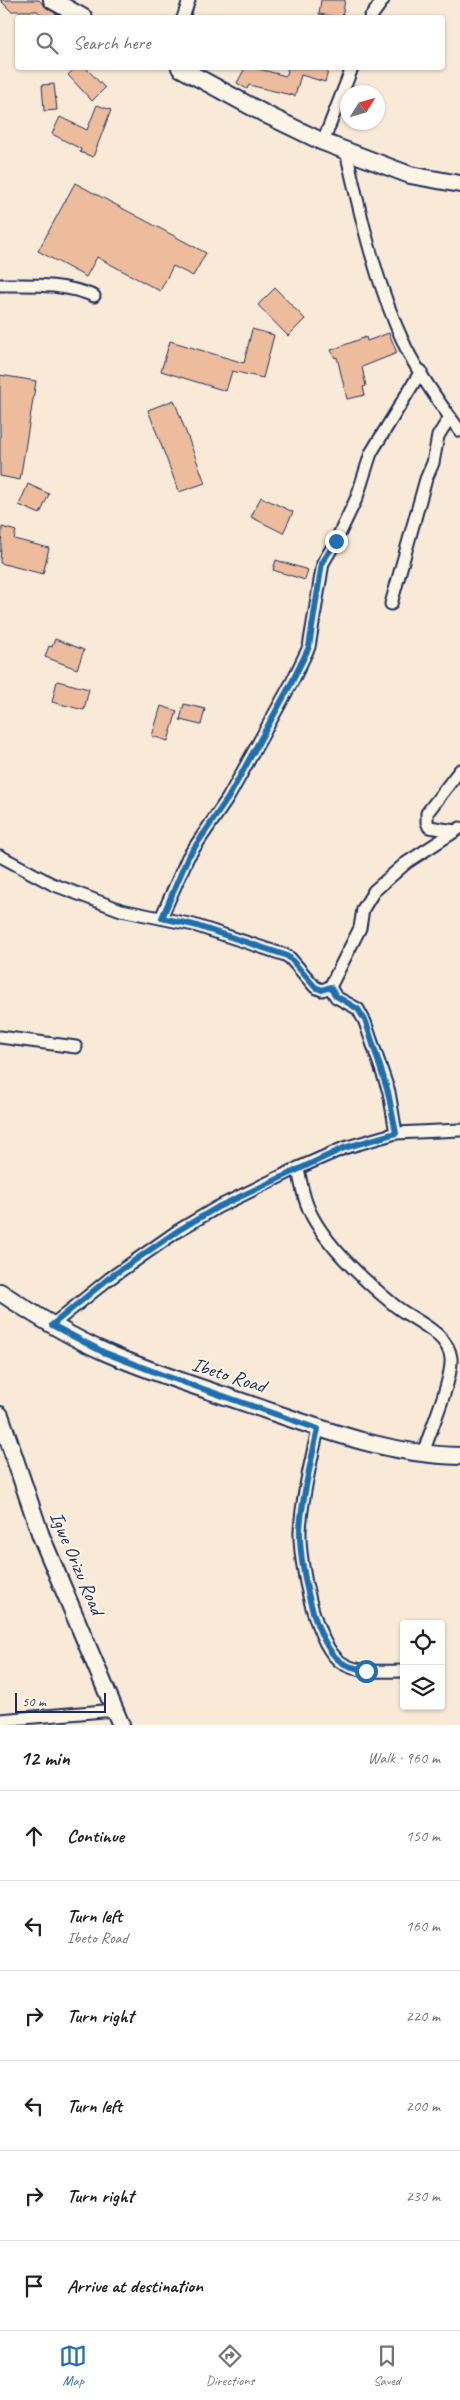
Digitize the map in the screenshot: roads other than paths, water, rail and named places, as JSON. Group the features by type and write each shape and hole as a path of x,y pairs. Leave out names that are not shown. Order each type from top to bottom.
{"street":[{"path":"52,0 79,15"},
{"path":"184,15 190,0"},
{"path":"372,15 383,0"},
{"path":"184,70 267,115 323,142 410,175 460,184"},
{"path":"323,142 351,70"},
{"path":"346,151 368,244 387,304 407,349 460,431"},
{"path":"0,285 65,286 94,296"},
{"path":"162,918 188,857 228,798 292,682 309,647 322,563 336,541 357,497 371,453 421,371"},
{"path":"391,604 426,479 433,463 438,436 450,417"},
{"path":"457,829 430,827 426,822 427,814 460,770"},
{"path":"0,856 52,884 121,910 194,925 285,955 290,958 315,987 322,990 330,987 360,928 363,909 374,891 406,863 457,829"},
{"path":"330,987 336,996 358,1009 366,1022 388,1092 396,1133"},
{"path":"0,1037 76,1047"},
{"path":"52,1325 109,1278 179,1230 218,1207 298,1168 344,1148 396,1133 460,1130"},
{"path":"298,1168 303,1193 312,1215 330,1243 395,1306 427,1327 443,1341 449,1350 452,1359 448,1379 422,1453"},
{"name":"Ibeto Road","path":"0,1292 52,1325 103,1352 160,1374 318,1429 394,1449 460,1456"},
{"name":"Igwe Orizu Road","path":"0,1417 41,1536 118,1718"},
{"path":"318,1429 300,1531 310,1602 320,1634 329,1650 342,1663 366,1671 400,1671"},
{"path":"0,1720 118,1718"}]}
